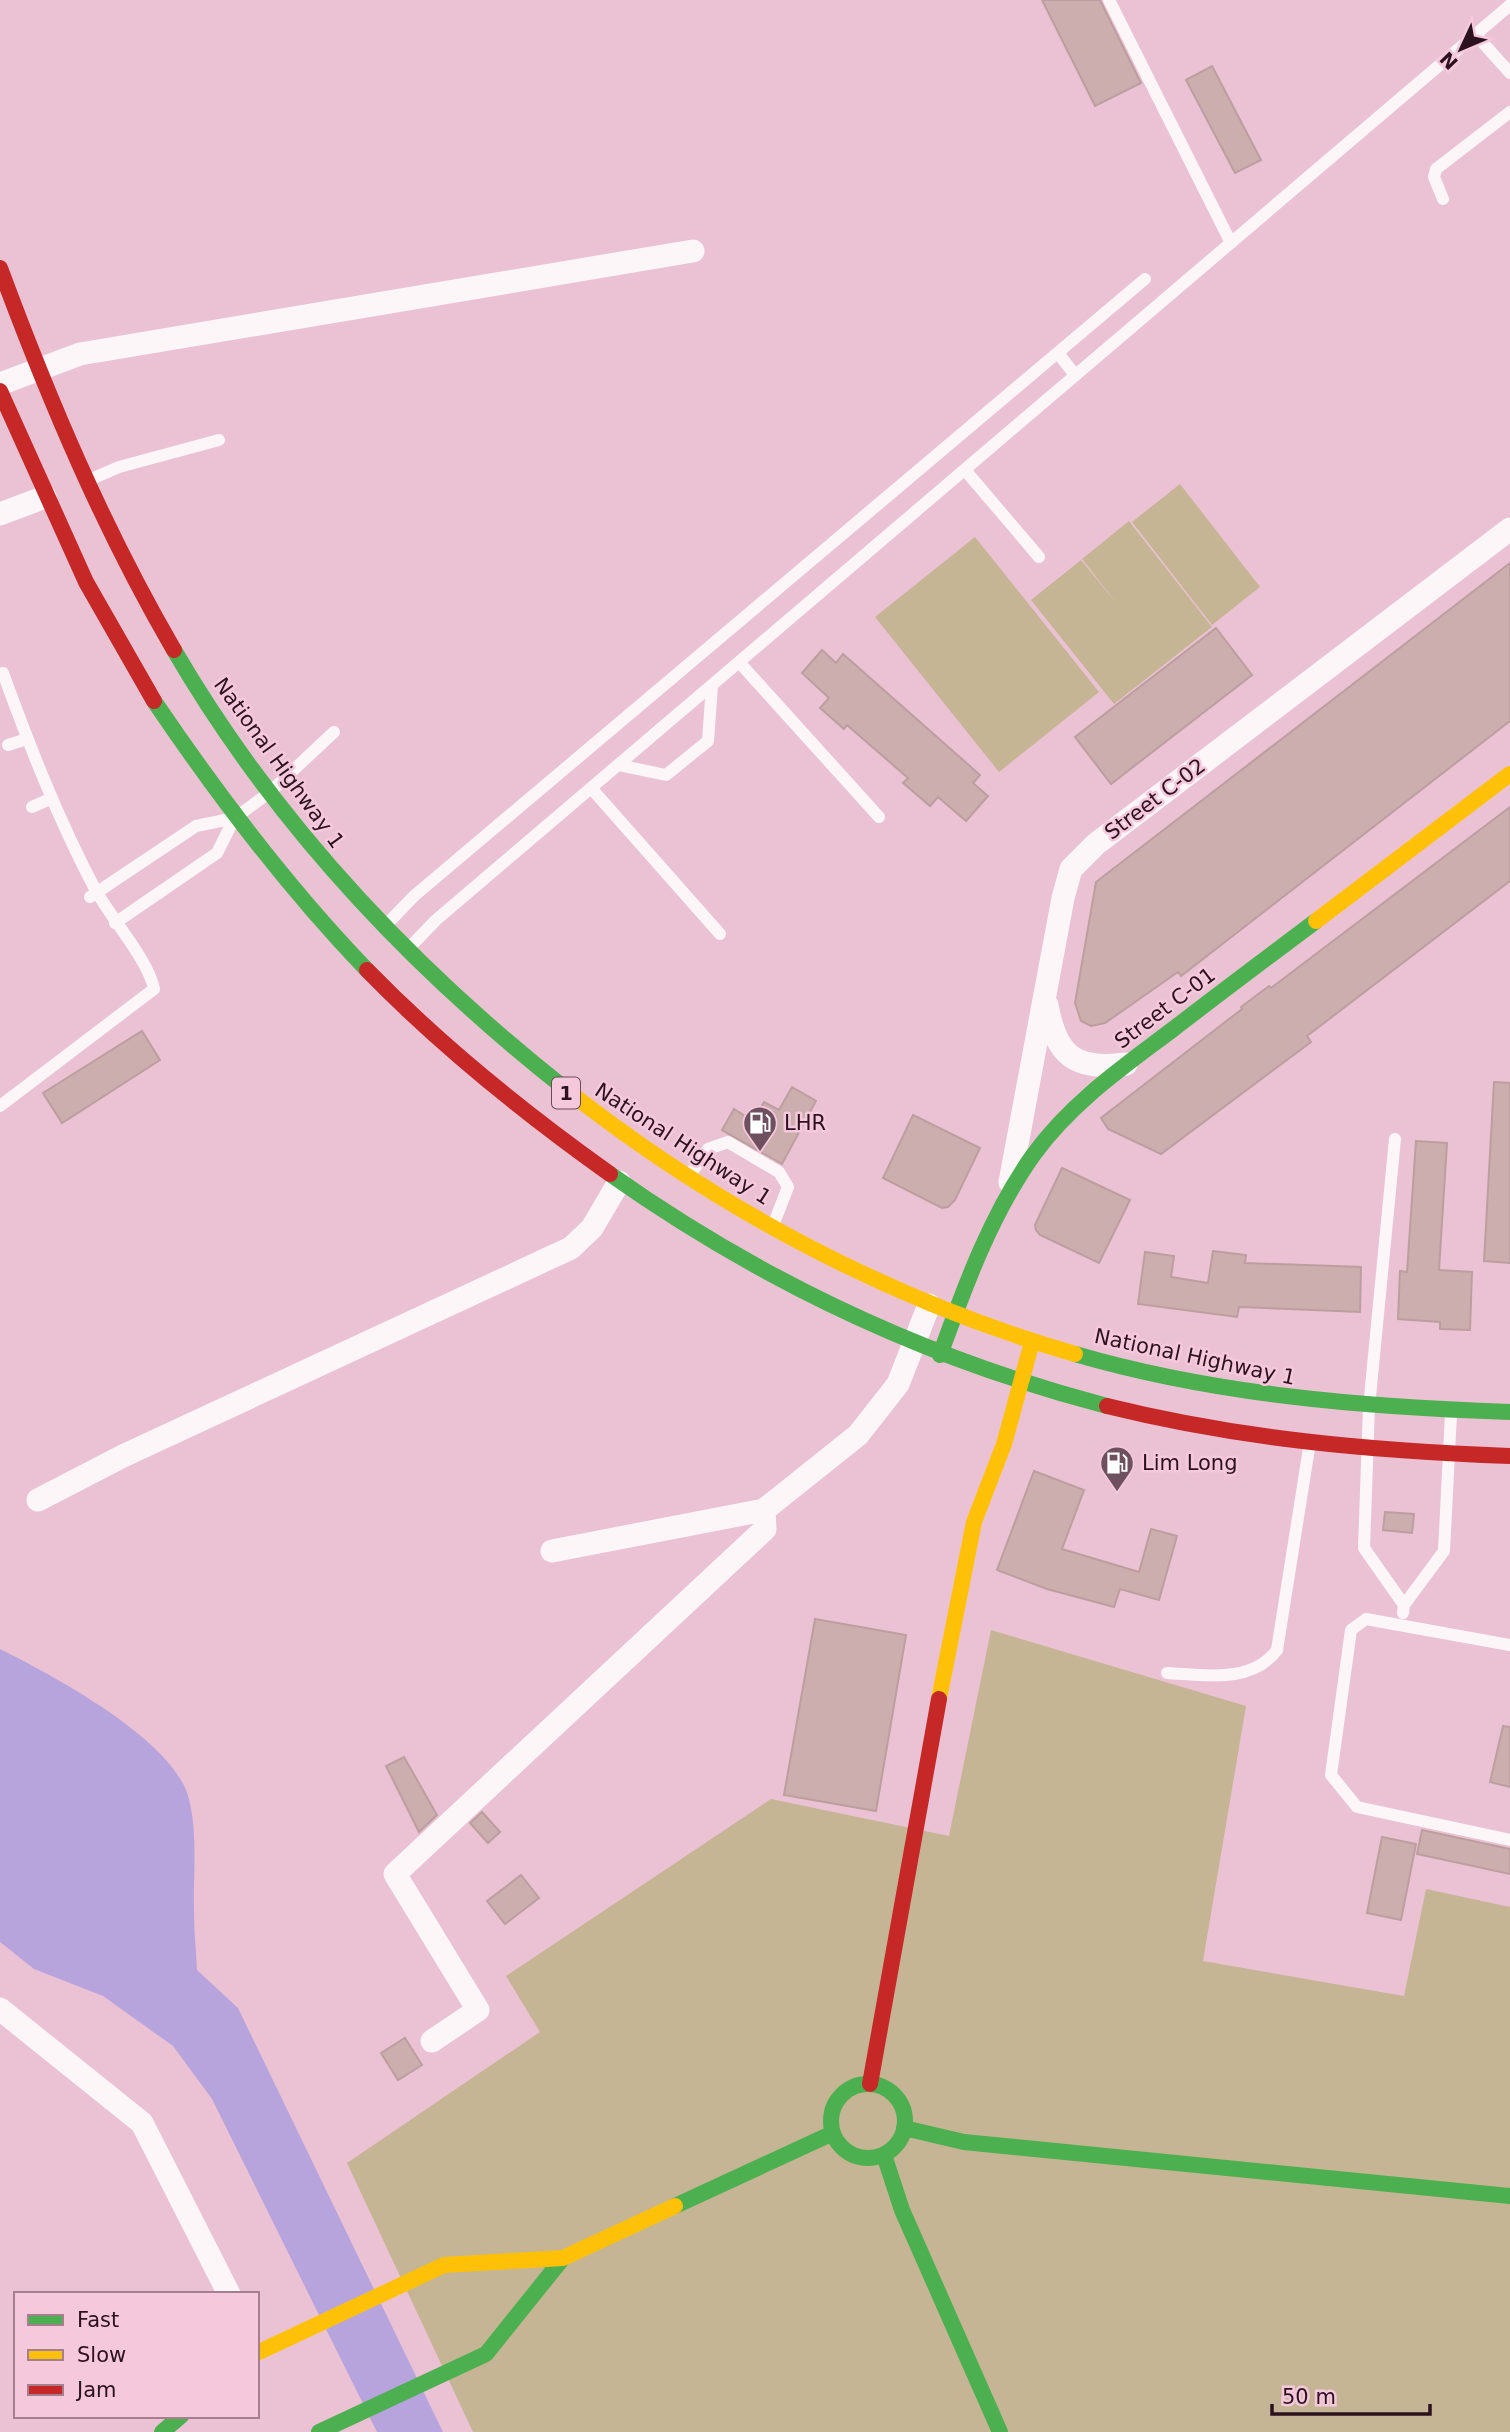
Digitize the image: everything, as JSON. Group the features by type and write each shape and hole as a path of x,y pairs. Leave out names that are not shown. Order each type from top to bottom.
{"main road":[{"name":"National Highway 1","path":"0,268 37,369 85,482 136,583 184,668 270,792 345,885 407,951 522,1057 583,1106 688,1178 854,1270 929,1305 1032,1342 1176,1379 1258,1394 1369,1407 1510,1412"},
{"name":"1","path":"0,391 45,497 97,602 146,689 235,818 312,913 401,1006 492,1089 619,1182 752,1263 835,1308 915,1345 1021,1383 1167,1420 1310,1444 1367,1450 1510,1456"},
{"name":"Street C-01","path":"940,1355 1007,1199 1052,1130 1126,1064 1510,774"},
{"path":"870,2084 965,1558 974,1522 1004,1444 1032,1342"},
{"path":"870,2084 895,2095 905,2116 904,2128 894,2148 884,2155 861,2157 848,2152 833,2133 831,2118 839,2098 848,2090 870,2084"},
{"path":"904,2128 964,2141 1510,2196"},
{"path":"259,2351 444,2265 563,2258 833,2133"},
{"path":"884,2155 902,2210 1000,2432"},
{"path":"320,2432 486,2354 563,2258"},
{"path":"162,2432 179,2418"}],"street":[{"path":"0,384 80,355 693,251"},
{"path":"0,514 45,497"},
{"name":"Street C-02","path":"1007,1199 1045,991 1071,869 1082,855 1510,530"},
{"path":"1045,991 1051,1028 1061,1046 1076,1059 1098,1068 1126,1064"},
{"path":"37,1500 122,1456 571,1248 592,1228 619,1182"},
{"path":"552,1551 764,1510 858,1435 898,1384 929,1305"},
{"path":"432,2042 478,2010 395,1874 765,1529 764,1510"},
{"path":"0,2009 142,2123 228,2292"}],"lane":[{"path":"1109,0 1231,243"},
{"path":"407,951 436,920 1510,2"},
{"path":"1475,34 1510,74"},
{"path":"1443,199 1434,177 1436,169 1510,112"},
{"path":"384,927 414,896 1145,279"},
{"path":"1058,353 1075,375"},
{"path":"85,482 119,467 219,440"},
{"path":"965,470 1039,557"},
{"path":"739,662 879,817"},
{"path":"0,674 3,673 50,799 93,895 152,978 154,989 0,1106"},
{"path":"618,765 666,775 684,763 710,737 712,685"},
{"path":"93,895 197,826 235,818 270,792 334,732"},
{"path":"8,745 27,739"},
{"path":"591,788 720,934"},
{"path":"32,807 50,799"},
{"path":"115,923 217,853 235,818"},
{"path":"57,848 69,840"},
{"path":"1395,1139 1369,1407 1364,1548 1404,1605"},
{"path":"688,1178 708,1149 729,1142 779,1172 788,1187 773,1227"},
{"path":"1400,1623 1404,1605 1444,1551 1451,1410"},
{"path":"1167,1673 1222,1676 1253,1670 1269,1660 1277,1650 1310,1444"},
{"path":"1510,1645 1400,1623 1366,1619 1350,1630 1331,1776 1357,1807 1510,1840"}],"shaded area":[{"path":"1180,484 1260,587 1212,625 1132,522"},
{"path":"1129,521 1212,627 1114,704 1031,600 1081,560 1118,605 1082,559"},
{"path":"975,537 1099,692 999,772 875,617"},
{"path":"991,1630 1246,1706 1203,1961 1404,1996 1426,1889 1510,1907 1510,2432 473,2432 347,2163 540,2032 506,1976 771,1799 949,1836"},
{"path":"0,1649 79,1692 137,1732 161,1754 179,1777 192,1813 197,1970 238,2008 443,2432 377,2432 212,2099 173,2046 103,1996 34,1969 0,1942"}],"building":[{"path":"1042,0 1100,0 1141,83 1095,106"},
{"path":"1212,66 1261,160 1235,173 1186,80"},
{"path":"1510,563 1510,721 1181,976 1178,972 1105,1023 1091,1026 1081,1021 1075,1003 1096,882"},
{"path":"1216,628 1252,675 1111,784 1075,737"},
{"path":"822,650 836,663 843,654 980,775 973,783 988,796 966,821 938,797 930,806 903,783 908,778 847,725 844,729 820,708 829,698 802,673"},
{"path":"1510,807 1510,881 1307,1036 1311,1042 1161,1154 1108,1129 1101,1118 1242,1009 1241,1007 1269,986 1271,988"},
{"path":"142,1031 160,1060 62,1123 43,1093"},
{"path":"1494,1082 1510,1083 1510,1263 1484,1261"},
{"path":"792,1087 816,1101 782,1164 722,1130 734,1109 753,1121 764,1102 779,1110"},
{"path":"913,1115 980,1148 955,1200 948,1207 942,1208 883,1178"},
{"path":"1416,1141 1447,1143 1439,1270 1472,1272 1470,1330 1440,1329 1440,1322 1398,1319 1400,1271 1407,1272"},
{"path":"1062,1168 1130,1200 1099,1263 1040,1235 1036,1230 1035,1225"},
{"path":"1213,1251 1246,1255 1245,1263 1361,1267 1360,1312 1239,1307 1237,1317 1138,1304 1145,1252 1174,1256 1171,1277 1208,1283"},
{"path":"1034,1471 1084,1490 1062,1549 1139,1572 1151,1529 1177,1536 1159,1600 1120,1589 1114,1607 1047,1589 997,1570"},
{"path":"1385,1512 1414,1514 1412,1533 1383,1530"},
{"path":"815,1619 906,1635 876,1811 784,1795"},
{"path":"1503,1726 1510,1727 1510,1787 1490,1782"},
{"path":"404,1757 437,1815 419,1832 386,1766"},
{"path":"482,1812 500,1832 488,1843 470,1823"},
{"path":"1422,1830 1510,1849 1510,1874 1417,1854"},
{"path":"1382,1837 1416,1844 1401,1920 1367,1913"},
{"path":"521,1875 539,1898 505,1924 487,1901"},
{"path":"405,2038 422,2065 398,2080 381,2053"}],"traffic: fast":[{"path":"174,650 255,773 300,831 348,886 398,940 451,991 563,1087"},
{"path":"154,701 255,840 309,906 367,970"},
{"path":"940,1355 969,1277 1005,1201 1034,1154 1064,1118 1117,1072 1316,921"},
{"path":"610,1174 727,1249 848,1313 974,1365 1107,1406"},
{"path":"1075,1354 1182,1380 1236,1389 1400,1407 1510,1412"},
{"path":"868,2084 882,2087 894,2095 902,2107 905,2121 902,2135 894,2147 882,2155 868,2158 854,2155 842,2147 834,2135 831,2121 834,2107 842,2095 854,2087 868,2084"},
{"path":"904,2128 964,2142 1510,2196"},
{"path":"675,2206 833,2133"},
{"path":"884,2155 902,2210 1000,2432"},
{"path":"319,2432 486,2354 563,2258"},
{"path":"162,2432 179,2418"}],"traffic: slow":[{"path":"1316,921 1510,774"},
{"path":"563,1087 681,1172 806,1245 938,1306 1075,1354"},
{"path":"939,1699 974,1522 1004,1444 1032,1342"},
{"path":"259,2352 444,2265 563,2258 675,2206"}],"traffic: jam":[{"path":"0,268 79,463 124,557 174,650"},
{"path":"0,391 86,582 154,701"},
{"path":"367,970 424,1025 484,1077 610,1174"},
{"path":"1107,1406 1207,1427 1307,1442 1510,1456"},
{"path":"870,2084 939,1699"}],"place":[{"name":"LHR","path":"760,1153"},
{"name":"Lim Long","path":"1117,1493"}]}
